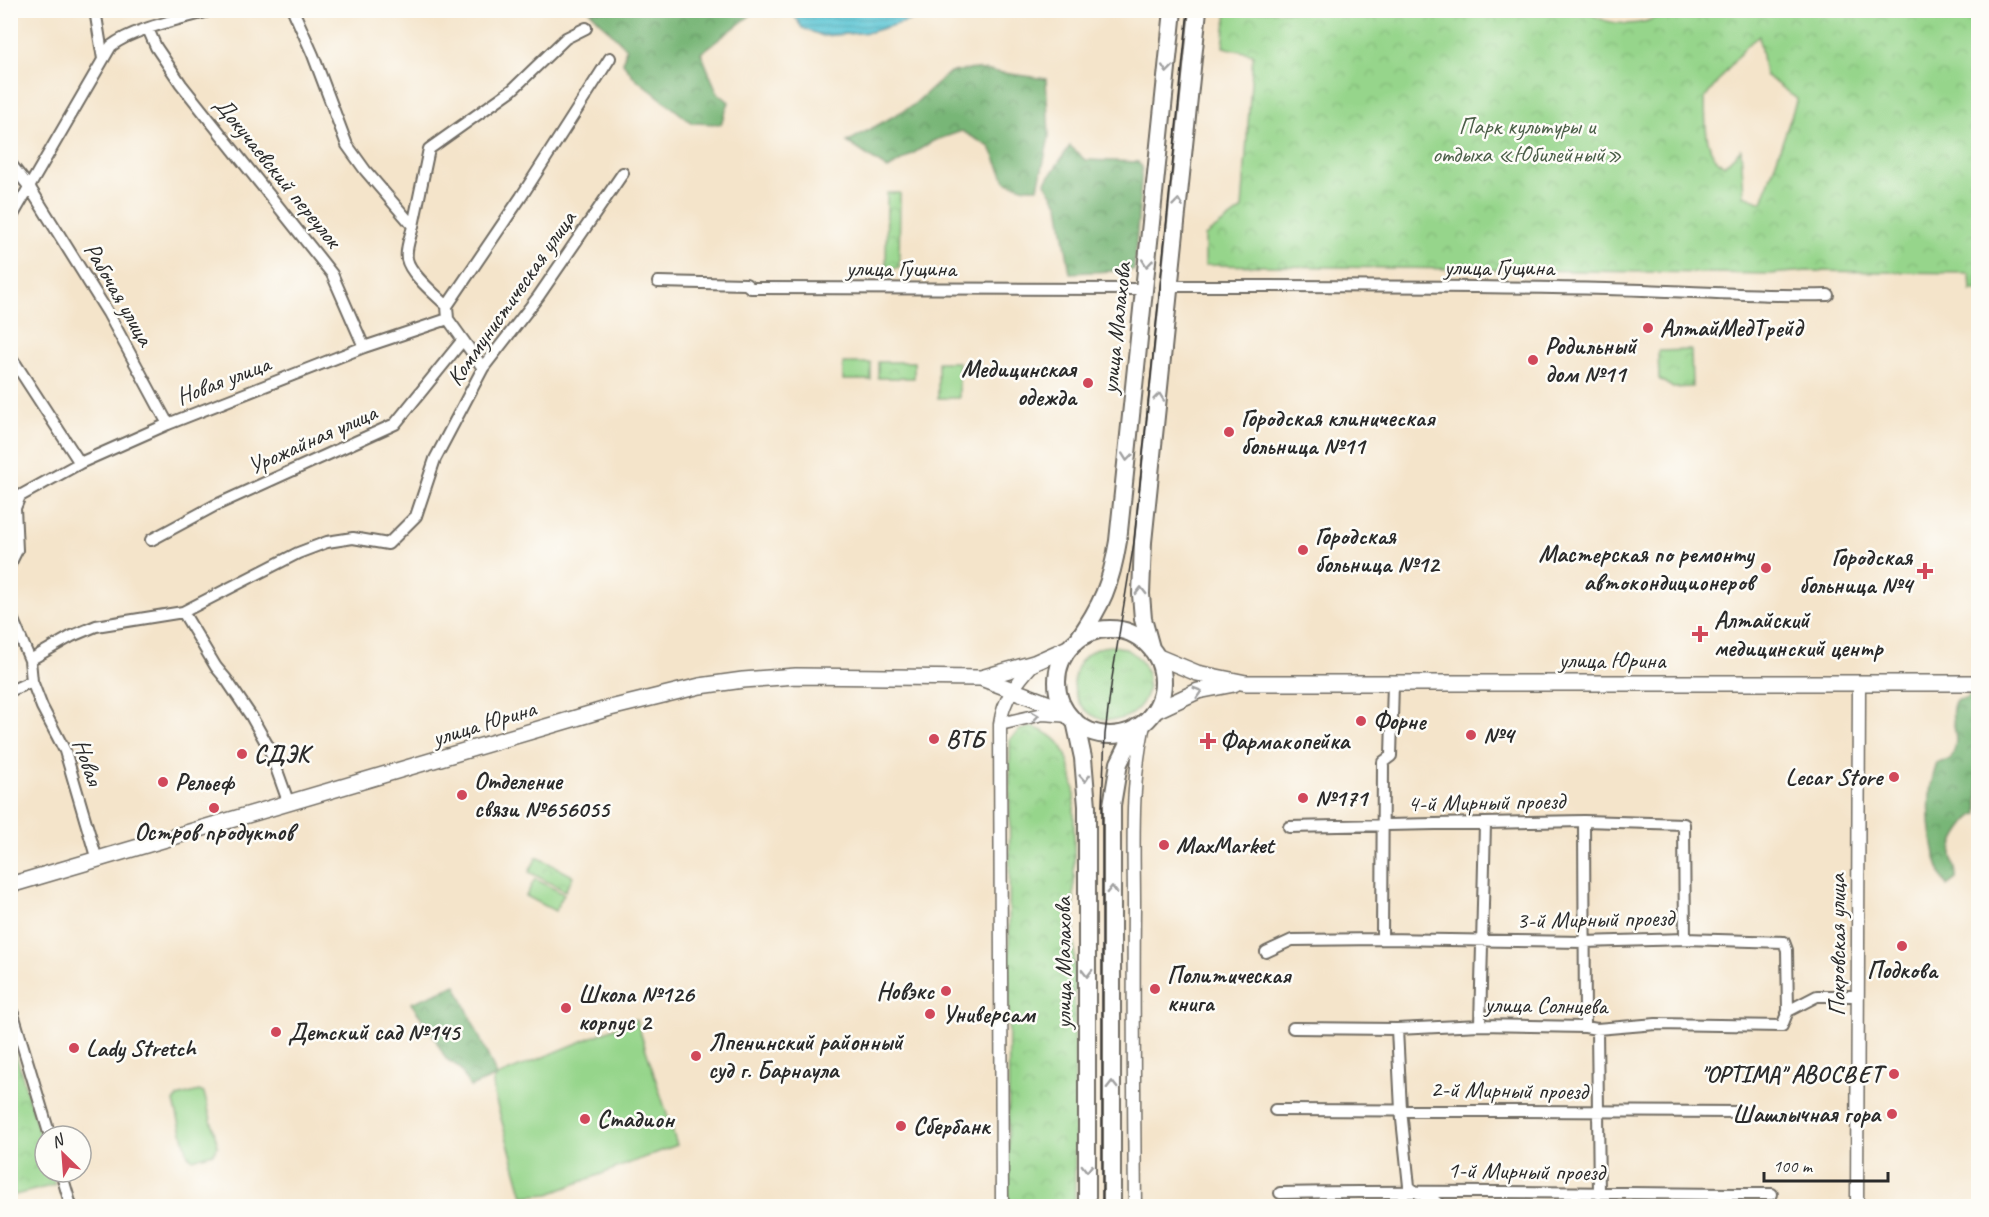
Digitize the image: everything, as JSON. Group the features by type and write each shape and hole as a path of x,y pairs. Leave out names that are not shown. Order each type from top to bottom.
{"main road":[{"name":"улица Малахова","path":"1074,644 1103,601 1119,541 1173,10"},
{"name":"улица Малахова","path":"1153,652 1143,619 1142,573 1198,10"},
{"path":"1115,629 1137,637 1153,652 1160,665 1161,694 1145,720 1116,734 1105,734 1091,731 1070,716 1060,700 1057,678 1064,656 1074,644 1095,631 1115,629"},
{"name":"улица Юрина","path":"10,885 610,708 699,686 796,676 981,678 1034,663 1074,644"},
{"name":"улица Юрина","path":"1153,652 1197,673 1246,683"},
{"name":"улица Юрина","path":"981,678 1013,689 1070,716"},
{"name":"улица Юрина","path":"1145,720 1198,691 1246,683 1978,683"},
{"name":"улица Малахова","path":"1070,716 1083,758 1087,806 1087,1206"},
{"name":"улица Малахова","path":"1112,1206 1112,806 1119,763 1145,720"}],"street":[{"path":"95,10 103,59"},
{"path":"10,220 111,46 120,39 148,29 212,10"},
{"path":"293,10 313,55 347,145 365,170 413,226"},
{"path":"447,306 414,271 407,259 407,248 429,150 512,90 566,38 586,28"},
{"name":"Докучаевский переулок","path":"148,29 156,47 181,84 332,274 364,347"},
{"path":"483,368 448,319 447,306 521,197 610,58"},
{"name":"Рабочая улица","path":"10,163 30,188 108,313 168,424"},
{"name":"Коммунистическая улица","path":"30,660 72,636 96,626 183,612 298,553 327,542 353,538 388,544 416,516 435,459 483,368 538,297 622,173"},
{"name":"улица Гущина","path":"658,282 746,284 751,288 1145,289"},
{"name":"улица Гущина","path":"1170,286 1604,289 1778,296 1828,295"},
{"name":"Новая улица","path":"10,564 17,550 15,508 20,496 80,463 168,424 364,347 448,319"},
{"name":"Урожайная улица","path":"151,540 214,506 395,424 462,341"},
{"path":"12,361 80,463"},
{"path":"183,612 269,748 289,804"},
{"path":"10,613 30,660 32,681 10,691"},
{"path":"1002,1206 1000,724 1004,706 1013,689 1034,663"},
{"name":"Новая","path":"32,681 64,751 97,860"},
{"path":"1382,939 1383,762 1391,756 1393,683"},
{"name":"Покровская улица","path":"1857,1206 1859,683"},
{"path":"1000,724 1043,714 1070,716"},
{"path":"1135,1206 1134,810 1138,748 1145,720"},
{"path":"1584,821 1586,1027"},
{"name":"4-й Мирный проезд","path":"1289,827 1584,821 1684,824 1685,939"},
{"path":"1480,1025 1485,824"},
{"name":"3-й Мирный проезд","path":"1266,952 1292,940 1584,942 1685,939 1784,942 1787,950 1788,1011"},
{"path":"1788,1011 1817,996 1858,996"},
{"path":"10,1004 46,1124"},
{"name":"улица Солнцева","path":"1293,1028 1397,1029 1480,1025 1597,1029 1656,1024 1782,1026 1788,1011"},
{"path":"1397,1029 1401,1110 1411,1190 1435,1199 1441,1206"},
{"path":"1597,1029 1599,1194"},
{"name":"2-й Мирный проезд","path":"1275,1110 1743,1112"},
{"path":"65,1184 71,1206"},
{"name":"1-й Мирный проезд","path":"1280,1193 1411,1190 1599,1194 1772,1194"}],"green space":[{"name":"Парк культуры и отдыха «Юбилейный»","path":"1664,10 1978,11 1978,291 1971,291 1970,273 1807,271 1771,274 1205,265 1205,236 1242,209 1253,54 1223,47 1227,11 1587,11 1605,20 1626,24 1647,21","holes":["1759,36 1765,75 1797,99 1762,202 1744,195 1741,149 1724,166 1712,153 1707,136 1705,98 1746,46"]},
{"path":"590,11 756,11 701,53 717,92 729,102 721,124 692,123 634,77 623,63 626,48"},
{"path":"976,69 1046,79 1049,137 1038,188 1026,188 1006,182 990,147 962,131 933,141 888,169 847,142 912,106 950,72"},
{"path":"1070,146 1085,160 1138,162 1142,167 1134,270 1070,273 1059,205 1045,183"},
{"path":"887,193 900,193 899,268 886,268"},
{"path":"1691,350 1692,387 1673,388 1659,379 1658,351"},
{"path":"878,362 914,362 914,378 878,378"},
{"path":"938,362 959,362 959,398 938,398"},
{"path":"843,363 871,363 871,380 843,380"},
{"path":"1111,646 1132,652 1142,662 1148,683 1142,704 1132,714 1111,720 1090,714 1080,704 1074,683 1080,662 1090,652"},
{"path":"1971,693 1978,693 1978,814 1966,823 1955,840 1952,854 1956,879 1947,886 1932,842 1931,787 1937,763 1950,760 1954,751 1956,735 1953,707 1956,700 1966,699"},
{"path":"1032,727 1052,736 1064,750 1074,788 1075,1206 1008,1206 1010,739 1020,730"},
{"path":"537,857 573,876 565,891 529,872"},
{"path":"535,879 564,894 555,911 526,896"},
{"path":"456,985 497,1076 470,1087 459,1067 446,1059 432,1033 411,1003"},
{"name":"Стадион","path":"636,1019 677,1145 549,1194 523,1196 494,1094 493,1082 497,1076"},
{"path":"11,1038 36,1124 33,1124 33,1184 55,1185 11,1196"},
{"path":"199,1091 204,1093 218,1146 213,1153 192,1159 188,1155 174,1102 177,1097"}],"water":[{"path":"928,10 922,17 870,32 823,36 802,28 793,14 797,11"}],"waterway":[{"path":"760,10 779,16 795,14"}],"tram line":[{"path":"1102,1206 1102,806 1105,734 1134,542 1188,10"}],"place":[{"name":"АлтайМедТрейд","path":"1648,328"},
{"name":"Родильный дом №11","path":"1533,360"},
{"name":"Медицинская одежда","path":"1088,383"},
{"name":"Городская клиническая больница №11","path":"1229,432"},
{"name":"Городская больница №12","path":"1303,550"},
{"name":"Мастерская по ремонту автокондиционеров","path":"1766,568"},
{"name":"Городская больница №4","path":"1925,571"},
{"name":"Алтайский медицинский центр","path":"1700,634"},
{"name":"Форне","path":"1361,721"},
{"name":"№4","path":"1471,735"},
{"name":"ВТБ","path":"934,739"},
{"name":"Фармакопейка","path":"1208,741"},
{"name":"СДЭК","path":"242,754"},
{"name":"Lecar Store","path":"1894,777"},
{"name":"Рельеф","path":"163,782"},
{"name":"Отделение связи №656055","path":"462,795"},
{"name":"№171","path":"1303,798"},
{"name":"Остров продуктов","path":"214,808"},
{"name":"MaxMarket","path":"1164,845"},
{"name":"Подкова","path":"1902,946"},
{"name":"Политическая книга","path":"1155,989"},
{"name":"Новэкс","path":"946,991"},
{"name":"Школа №126 корпус 2","path":"566,1008"},
{"name":"Универсам","path":"930,1014"},
{"name":"Детский сад №145","path":"276,1032"},
{"name":"Lady Stretch","path":"74,1048"},
{"name":"Лпенинский районный суд г. Барнаула","path":"696,1056"},
{"name":"\"OPTIMA\" АВОСВЕТ","path":"1894,1074"},
{"name":"Шашлычная гора","path":"1892,1114"},
{"name":"Стадион","path":"585,1119"},
{"name":"Сбербанк","path":"901,1126"}]}
